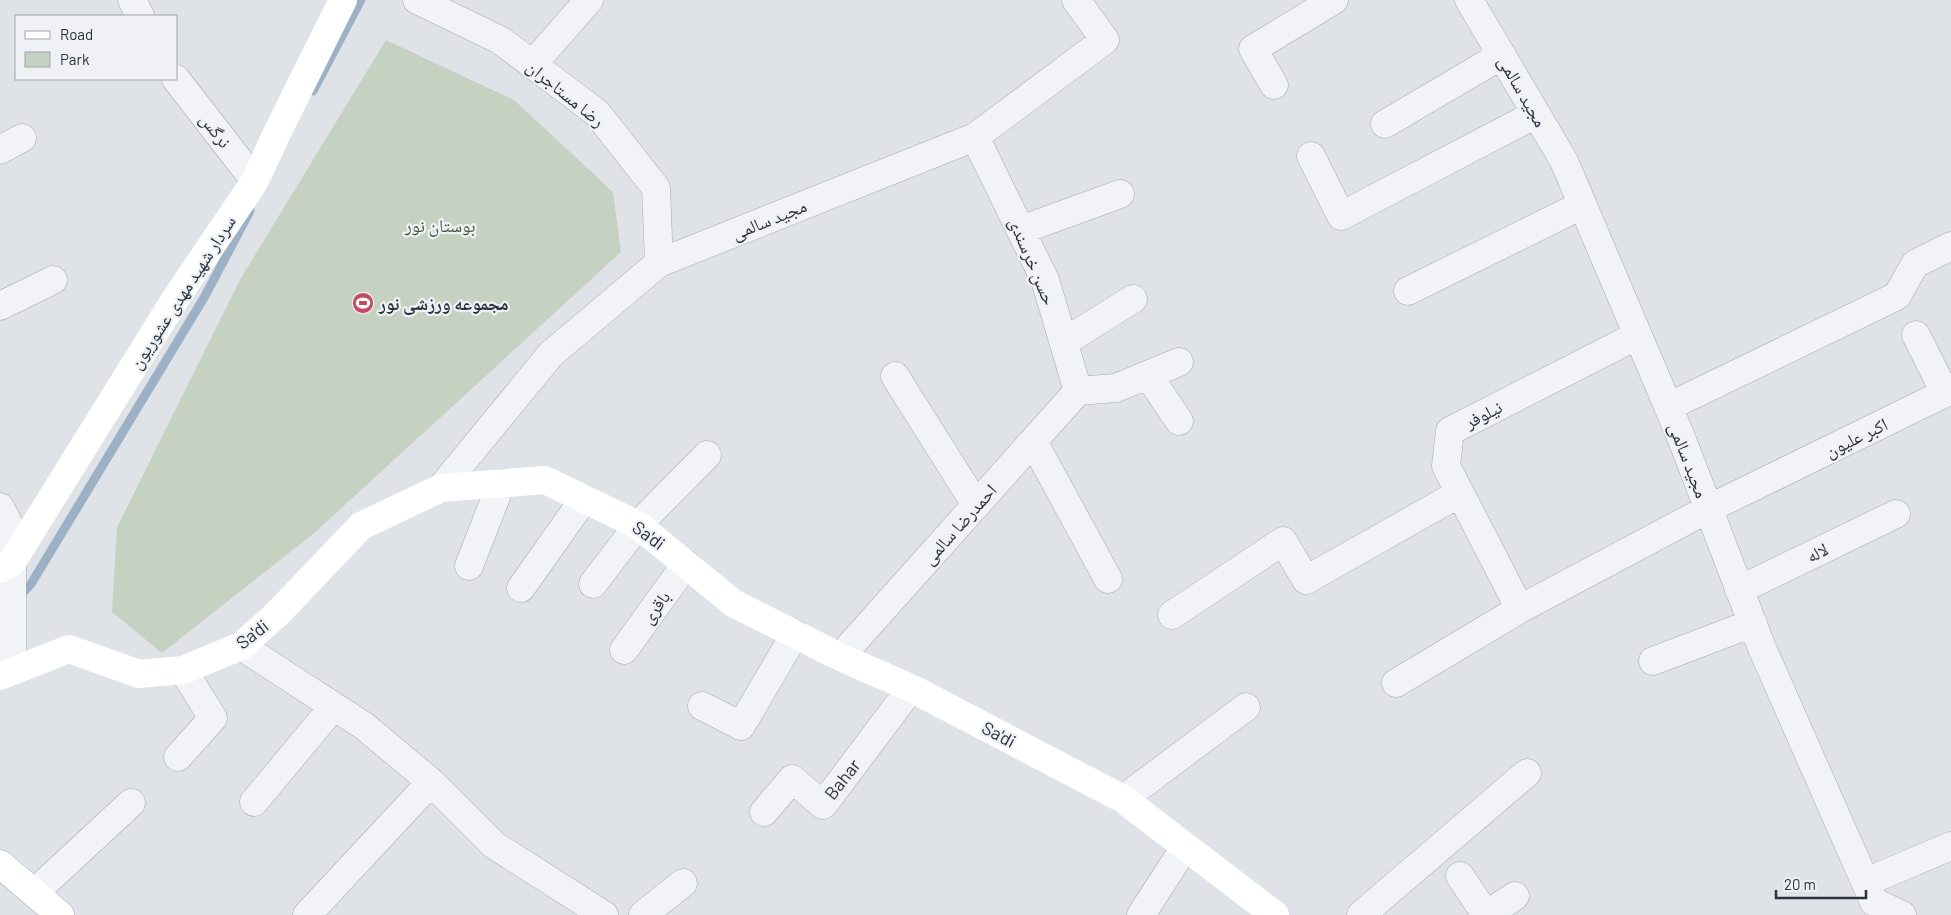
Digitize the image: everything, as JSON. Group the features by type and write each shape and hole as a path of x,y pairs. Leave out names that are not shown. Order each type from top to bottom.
{"street":[{"path":"132,0 140,15"},
{"name":"سردار شهید مهدی عشوریون","path":"8,574 176,298 255,181 343,0"},
{"name":"رضا مستاجران","path":"417,0 500,40 597,114 656,188 660,263"},
{"path":"532,65 589,0"},
{"name":"مجید سالمی","path":"432,492 551,354 660,263 975,137 1105,40 1076,0"},
{"path":"1274,85 1253,49 1334,0"},
{"name":"مجید سالمی","path":"1469,0 1564,161 1668,407 1752,623 1874,902 1902,915"},
{"path":"1384,124 1502,56"},
{"name":"نرگس","path":"177,80 255,181"},
{"path":"1310,156 1341,216 1536,114"},
{"name":"حسن خرسندی","path":"975,137 1045,280 1078,390"},
{"path":"1020,230 1120,194"},
{"path":"1408,291 1582,205"},
{"path":"1668,407 1896,296 1915,264 1951,246"},
{"path":"0,306 53,280"},
{"path":"1064,342 1132,299"},
{"name":"نیلوفر","path":"1520,609 1446,466 1450,431 1638,335"},
{"name":"اکبر علیون","path":"1708,509 1945,393 1916,335"},
{"path":"1078,390 1116,388 1179,362"},
{"path":"1148,375 1179,421"},
{"path":"896,376 976,505"},
{"name":"احمدرضا سالمی","path":"840,657 1078,390"},
{"path":"1033,441 1108,579"},
{"path":"592,584 637,524 707,455"},
{"name":"Sa'di","path":"6,673 68,649 139,674 184,670 240,646 298,592 361,526 432,492 545,480 637,524 733,603 840,657 911,688 1123,799 1269,914"},
{"path":"469,566 501,484"},
{"path":"1172,615 1283,541 1306,580 1460,493"},
{"path":"521,588 592,503"},
{"path":"0,507 9,525 8,574 12,619 6,673"},
{"path":"1396,683 1520,609 1708,509"},
{"name":"لاله","path":"1739,590 1896,514"},
{"name":"باقری","path":"624,650 686,564"},
{"path":"1653,662 1752,623"},
{"path":"702,706 741,726 795,634"},
{"path":"240,646 364,726 431,782 494,845 604,915"},
{"path":"178,757 214,718 184,670"},
{"name":"Bahar","path":"764,812 792,779 823,805 911,688"},
{"path":"254,802 333,707"},
{"path":"1123,799 1246,707"},
{"path":"1361,915 1527,773"},
{"path":"307,915 431,782"},
{"path":"34,893 131,803"},
{"path":"1866,882 1951,846"},
{"path":"1141,915 1185,847"},
{"path":"0,864 60,915"},
{"path":"1460,876 1486,915 1515,896"},
{"path":"643,915 683,883"}],"green space":[{"name":"بوستان نور","path":"386,40 514,100 613,192 621,252 313,534 162,653 112,612 117,527 241,278"}],"waterway":[{"path":"313,91 361,0"},
{"path":"18,598 31,584 205,296 250,211"}],"place":[{"name":"مجموعه ورزشی نور","path":"363,303"}]}
